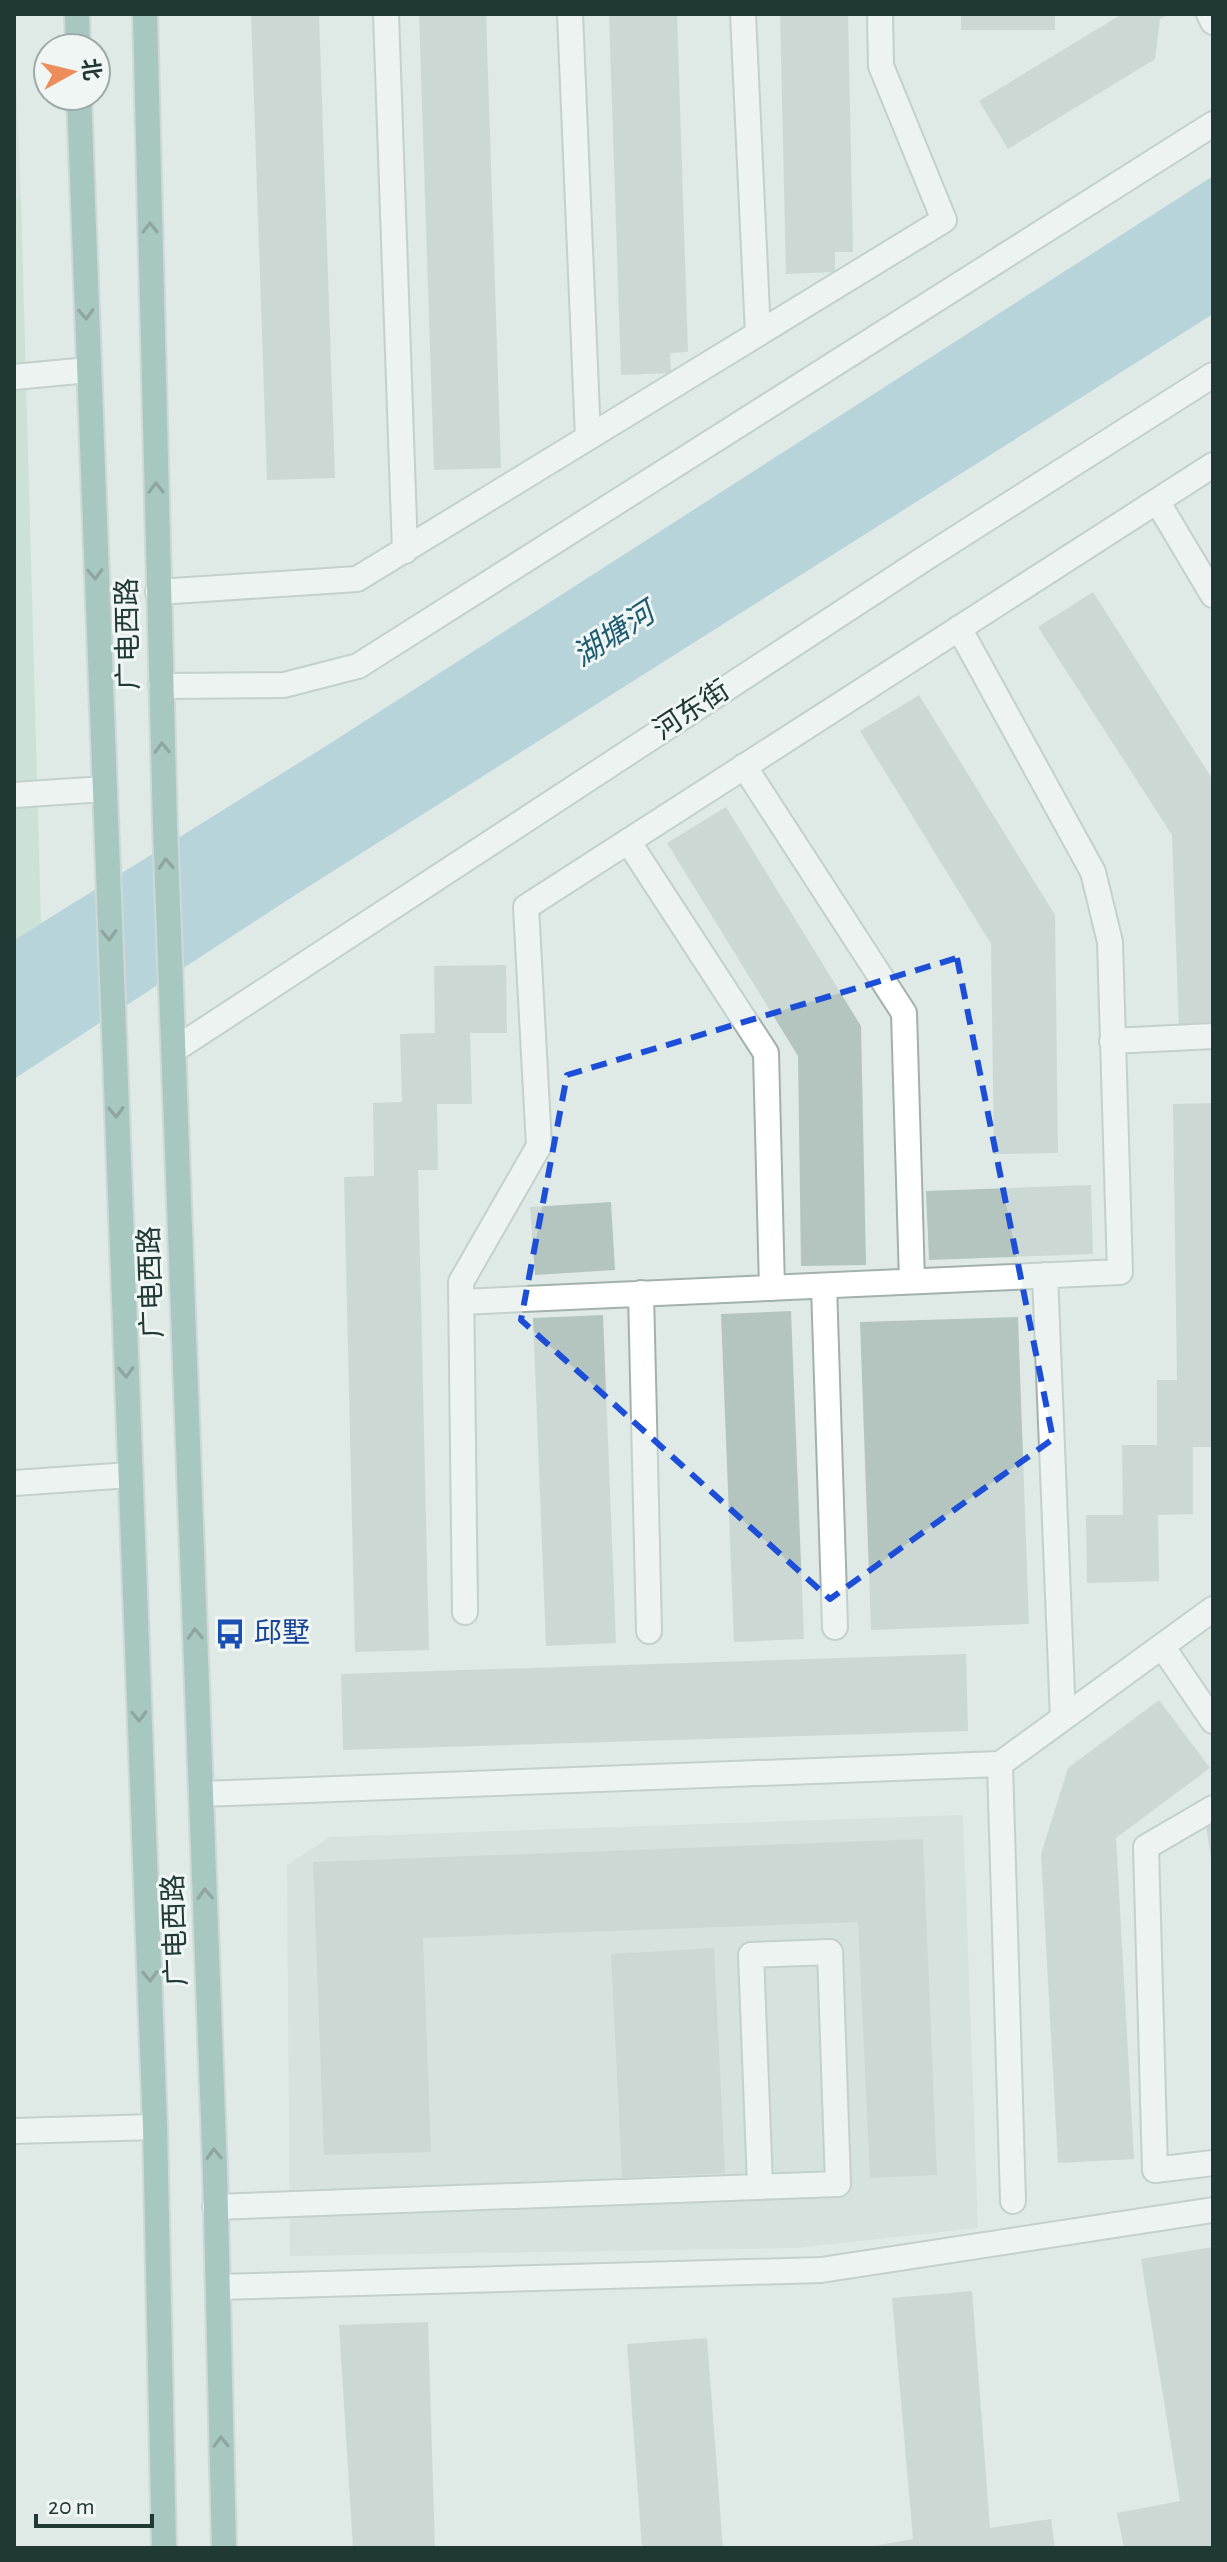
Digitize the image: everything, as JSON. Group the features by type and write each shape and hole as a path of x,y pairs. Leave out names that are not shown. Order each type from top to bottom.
{"main road":[{"name":"广电西路","path":"145,14 165,826 218,2287 224,2548"},
{"name":"广电西路","path":"80,112 155,2127 164,2548"}],"street":[{"path":"386,14 405,551"},
{"path":"570,14 588,438"},
{"path":"743,14 758,334"},
{"path":"158,592 357,579 944,220 881,66 880,14"},
{"path":"1209,14 1213,22"},
{"path":"161,686 284,685 358,666 1213,124"},
{"path":"14,377 88,370"},
{"name":"河东街","path":"174,1050 930,555 1213,375"},
{"path":"465,1612 461,1282 539,1146 526,907 1213,465"},
{"path":"1157,501 1213,595"},
{"path":"461,1302 1120,1272 1110,942 1093,872 959,628"},
{"path":"744,766 904,1013 912,1281"},
{"path":"14,795 104,789"},
{"path":"628,841 766,1053 772,1288"},
{"path":"1112,1041 1213,1036"},
{"path":"1045,1275 1063,1718"},
{"path":"824,1286 835,1627"},
{"path":"641,1293 649,1631"},
{"path":"14,1483 130,1475"},
{"path":"201,1794 1000,1764 1213,1609"},
{"path":"1162,1646 1213,1721"},
{"path":"1000,1764 1013,2201"},
{"path":"1213,1808 1146,1847 1155,2170 1213,2163"},
{"path":"215,2207 838,2184 830,1952 751,1955 760,2185"},
{"path":"14,2131 155,2127"},
{"path":"218,2287 821,2270 1213,2210"}],"highlighted area":[{"path":"957,958 1053,1439 830,1599 521,1320 567,1075"}],"shaded area":[{"path":"14,30 21,198 14,199"},
{"path":"963,1815 978,2228 796,2248 290,2256 287,1865 330,1837"}],"green space":[{"path":"21,198 41,923 14,940 14,199"}],"water":[{"name":"湖塘河","path":"1213,176 1213,314 289,899 14,1079 14,940 326,746"}],"building":[{"path":"251,14 319,14 335,478 267,480"},
{"path":"419,14 486,14 501,468 434,470"},
{"path":"609,14 677,14 688,352 670,353 671,373 621,375"},
{"path":"780,14 848,14 853,252 835,252 835,272 786,274"},
{"path":"961,14 1055,14 1055,30 961,30"},
{"path":"1122,14 1169,14 1160,19 1155,59 1008,149 979,101"},
{"path":"1093,592 1213,780 1213,1027 1179,1028 1172,835 1038,627"},
{"path":"919,695 1055,915 1058,1153 994,1154 991,944 860,731"},
{"path":"726,807 861,1026 866,1265 801,1266 798,1056 667,843"},
{"path":"506,965 507,1033 470,1033 472,1104 437,1104 438,1170 418,1170 429,1650 355,1652 344,1177 374,1176 373,1103 402,1102 400,1034 435,1033 434,966"},
{"path":"1213,1103 1213,1447 1193,1447 1193,1514 1158,1515 1159,1581 1087,1583 1086,1515 1123,1515 1122,1445 1157,1445 1157,1380 1177,1380 1173,1104"},
{"path":"1091,1185 1093,1254 929,1260 926,1191"},
{"path":"611,1202 615,1270 535,1275 530,1207"},
{"path":"791,1311 804,1639 734,1642 721,1314"},
{"path":"603,1315 616,1643 546,1646 533,1318"},
{"path":"1018,1317 1029,1624 871,1630 860,1322"},
{"path":"966,1654 968,1731 343,1750 341,1674"},
{"path":"1159,1700 1210,1768 1116,1838 1134,2159 1058,2163 1041,1854 1068,1768"},
{"path":"1213,1824 1213,1857 1211,1857 1206,1826"},
{"path":"923,1839 937,2175 870,2178 858,1922 423,1938 431,2152 324,2155 313,1862"},
{"path":"714,1948 725,2173 622,2178 611,1954"},
{"path":"1213,2247 1213,2548 1124,2548 1117,2513 1180,2501 1141,2259"},
{"path":"972,2291 990,2528 1051,2519 1055,2548 862,2548 913,2539 892,2298"},
{"path":"428,2322 435,2548 353,2548 339,2325"},
{"path":"707,2338 723,2548 642,2548 627,2344"}],"place":[{"name":"邱墅","path":"230,1634"}]}
